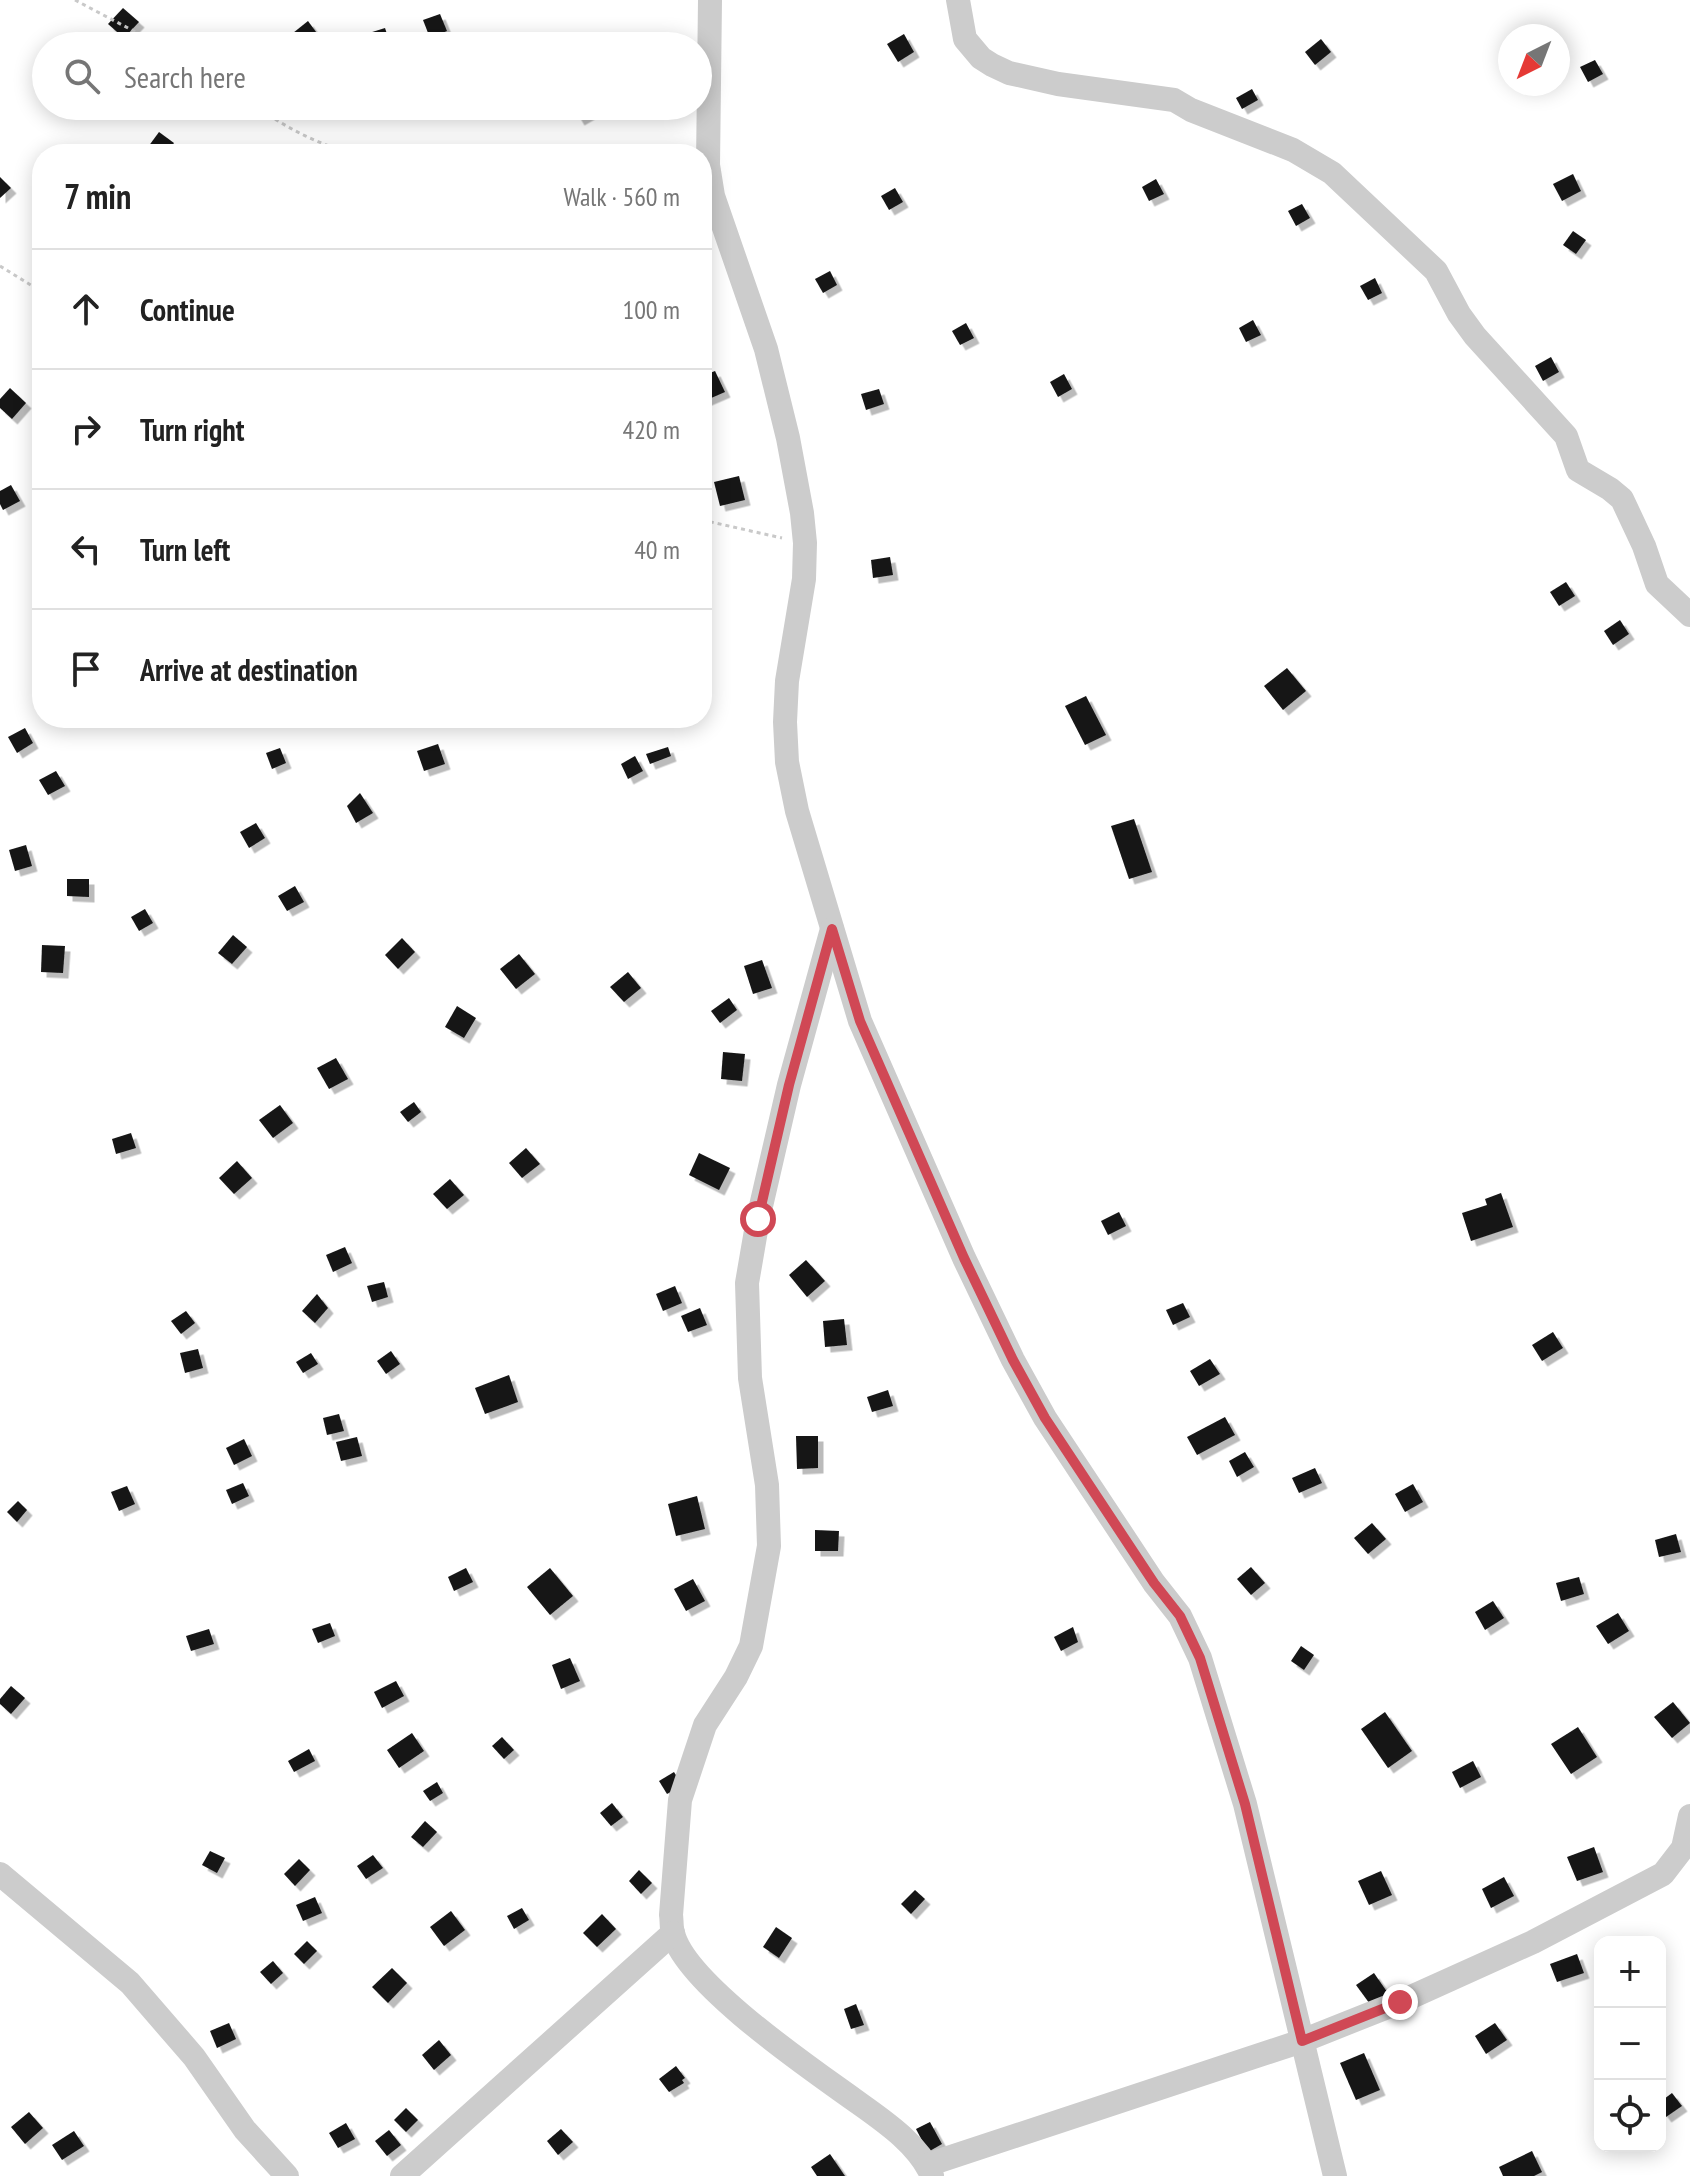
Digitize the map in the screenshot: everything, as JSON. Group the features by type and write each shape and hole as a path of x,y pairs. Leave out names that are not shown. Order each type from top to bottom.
{"street":[{"path":"710,0 710,32"},
{"path":"958,0 965,39 981,58 1009,73 1058,84 1174,100 1191,110 1293,150 1332,173 1436,271 1459,314 1475,336 1566,436 1578,470 1622,499 1657,584 1690,615"},
{"path":"708,144 709,120"},
{"path":"712,190 766,349 788,438 805,543 804,579 787,681 787,762 797,811 860,1021 964,1258 1013,1360 1045,1418 1154,1583 1180,1616 1200,1658 1245,1804 1335,2176"},
{"path":"832,929 789,1085 758,1219 747,1283 750,1378 767,1485 769,1546 751,1646 736,1677 705,1725 680,1800 671,1915 673,1933 679,1948 723,1999 788,2052 889,2124 929,2170 1302,2041 1400,2002 1533,1942 1663,1874 1683,1848 1690,1816"},
{"path":"0,1874 130,1983 194,2057 245,2130 287,2176"},
{"path":"402,2176 673,1933"}],"path":[{"path":"75,0 136,32"},
{"path":"276,120 323,144"},
{"path":"0,266 32,286"},
{"path":"712,522 805,543"}],"building":[{"path":"123,8 139,22 130,32 117,32 108,24"},
{"path":"440,14 447,31 428,32 423,20"},
{"path":"308,21 316,32 294,32"},
{"path":"904,34 914,52 898,62 887,44"},
{"path":"1321,39 1331,52 1315,65 1305,52"},
{"path":"1595,60 1603,74 1588,82 1580,67"},
{"path":"1252,89 1258,100 1242,109 1236,98"},
{"path":"159,132 174,143 173,144 150,144"},
{"path":"1573,174 1581,191 1562,201 1553,184"},
{"path":"0,177 11,188 0,198"},
{"path":"1156,179 1164,194 1149,201 1142,187"},
{"path":"895,188 903,202 889,210 881,196"},
{"path":"1302,204 1310,218 1296,226 1288,211"},
{"path":"1573,231 1586,240 1576,254 1563,245"},
{"path":"830,271 837,285 823,293 815,279"},
{"path":"1375,278 1382,293 1368,300 1360,286"},
{"path":"1253,320 1261,335 1246,342 1239,328"},
{"path":"966,323 974,338 960,345 952,331"},
{"path":"1551,357 1559,372 1543,381 1535,366"},
{"path":"715,371 725,392 712,398 712,372"},
{"path":"1064,374 1072,389 1058,397 1050,382"},
{"path":"10,388 26,403 12,419 0,408 0,399"},
{"path":"879,389 884,404 866,410 861,394"},
{"path":"739,476 745,500 720,506 714,482"},
{"path":"11,485 20,501 3,510 0,491"},
{"path":"890,557 893,575 873,578 871,560"},
{"path":"1566,582 1575,596 1559,606 1550,592"},
{"path":"1620,620 1629,634 1613,645 1604,631"},
{"path":"1287,668 1306,691 1283,710 1264,686"},
{"path":"1086,696 1106,735 1085,745 1065,706"},
{"path":"25,728 33,743 17,753 8,737"},
{"path":"438,744 445,764 424,771 417,751"},
{"path":"668,747 671,756 650,764 646,754"},
{"path":"280,748 286,763 272,769 266,753"},
{"path":"635,756 643,771 628,779 621,764"},
{"path":"56,771 65,786 48,795 39,780"},
{"path":"360,793 373,813 356,823 347,806"},
{"path":"1134,819 1152,872 1129,879 1111,826"},
{"path":"256,823 265,838 249,848 240,832"},
{"path":"26,845 32,866 15,871 9,850"},
{"path":"67,879 89,879 89,897 67,896"},
{"path":"295,886 304,902 287,911 278,896"},
{"path":"145,909 153,923 139,931 131,917"},
{"path":"233,935 247,947 232,964 218,953"},
{"path":"402,938 415,952 398,969 385,955"},
{"path":"42,945 65,946 63,973 41,972"},
{"path":"519,954 535,974 516,989 500,969"},
{"path":"762,960 772,988 753,994 744,966"},
{"path":"628,972 641,988 624,1002 610,987"},
{"path":"729,998 737,1010 720,1023 711,1011"},
{"path":"457,1006 476,1018 464,1038 445,1027"},
{"path":"723,1052 745,1054 742,1081 721,1079"},
{"path":"336,1058 348,1079 329,1089 317,1068"},
{"path":"414,1102 421,1112 408,1122 400,1112"},
{"path":"280,1105 293,1123 273,1138 259,1120"},
{"path":"131,1133 136,1148 116,1154 112,1139"},
{"path":"526,1148 540,1164 522,1178 509,1163"},
{"path":"699,1153 730,1168 719,1190 689,1175"},
{"path":"237,1161 252,1178 234,1194 219,1178"},
{"path":"450,1179 464,1195 447,1209 433,1194"},
{"path":"1501,1193 1513,1227 1471,1241 1462,1213 1487,1205 1485,1199"},
{"path":"1119,1212 1126,1226 1108,1235 1101,1221"},
{"path":"345,1247 352,1263 333,1272 326,1255"},
{"path":"806,1260 825,1281 807,1297 789,1275"},
{"path":"384,1282 388,1297 372,1302 367,1286"},
{"path":"675,1286 682,1303 663,1311 656,1294"},
{"path":"317,1294 328,1308 315,1323 302,1311"},
{"path":"1183,1303 1190,1317 1173,1325 1166,1310"},
{"path":"700,1308 707,1325 688,1332 681,1316"},
{"path":"186,1311 195,1323 181,1334 171,1321"},
{"path":"844,1319 847,1345 825,1347 823,1321"},
{"path":"1553,1332 1563,1348 1542,1361 1532,1345"},
{"path":"198,1349 203,1368 185,1373 180,1353"},
{"path":"391,1351 400,1364 386,1374 377,1361"},
{"path":"311,1353 318,1364 303,1373 296,1362"},
{"path":"1210,1359 1220,1374 1199,1386 1190,1371"},
{"path":"509,1375 518,1402 485,1414 475,1388"},
{"path":"888,1390 893,1406 872,1412 867,1397"},
{"path":"339,1414 344,1431 327,1435 323,1418"},
{"path":"1225,1417 1235,1435 1197,1455 1187,1437"},
{"path":"796,1436 818,1436 818,1468 797,1469"},
{"path":"357,1437 362,1456 341,1461 336,1442"},
{"path":"244,1439 252,1456 234,1465 226,1448"},
{"path":"1245,1452 1254,1467 1237,1477 1229,1461"},
{"path":"1315,1468 1322,1483 1299,1493 1292,1478"},
{"path":"243,1483 249,1496 232,1504 226,1490"},
{"path":"1413,1484 1423,1502 1405,1512 1395,1494"},
{"path":"127,1486 135,1504 119,1511 111,1492"},
{"path":"697,1496 705,1529 676,1536 668,1504"},
{"path":"18,1501 27,1510 17,1522 7,1512"},
{"path":"1372,1523 1386,1539 1368,1554 1354,1538"},
{"path":"815,1530 839,1531 838,1551 815,1551"},
{"path":"1676,1534 1681,1552 1659,1557 1655,1540"},
{"path":"1251,1567 1265,1583 1251,1595 1237,1579"},
{"path":"466,1568 473,1582 454,1591 448,1577"},
{"path":"550,1568 573,1596 550,1615 527,1587"},
{"path":"1579,1577 1584,1594 1561,1601 1556,1583"},
{"path":"693,1579 705,1601 686,1611 674,1589"},
{"path":"1493,1601 1504,1618 1485,1630 1475,1612"},
{"path":"1618,1613 1629,1631 1608,1644 1596,1626"},
{"path":"330,1623 335,1636 318,1643 312,1629"},
{"path":"1073,1627 1078,1642 1061,1651 1054,1637"},
{"path":"209,1629 214,1644 191,1651 186,1636"},
{"path":"1301,1646 1314,1655 1304,1670 1291,1661"},
{"path":"570,1658 580,1681 561,1689 552,1665"},
{"path":"396,1681 404,1696 382,1708 374,1692"},
{"path":"11,1686 25,1698 11,1714 0,1704 0,1699"},
{"path":"1673,1702 1690,1723 1672,1738 1654,1717"},
{"path":"1385,1712 1412,1751 1388,1768 1361,1729"},
{"path":"1578,1727 1597,1757 1571,1774 1551,1744"},
{"path":"412,1733 424,1751 399,1768 387,1750"},
{"path":"502,1737 514,1750 504,1759 492,1746"},
{"path":"309,1749 315,1761 294,1772 288,1761"},
{"path":"1473,1761 1481,1777 1460,1788 1452,1772"},
{"path":"674,1772 682,1785 667,1794 659,1781"},
{"path":"437,1782 443,1793 430,1801 423,1791"},
{"path":"612,1803 623,1817 611,1826 600,1813"},
{"path":"425,1821 437,1832 423,1847 411,1837"},
{"path":"1594,1847 1603,1872 1577,1881 1567,1857"},
{"path":"210,1851 225,1858 217,1873 202,1865"},
{"path":"373,1855 383,1868 366,1879 357,1866"},
{"path":"299,1859 310,1870 295,1886 284,1874"},
{"path":"639,1870 652,1883 641,1894 629,1881"},
{"path":"1381,1871 1392,1895 1369,1905 1358,1881"},
{"path":"1504,1877 1514,1896 1491,1908 1482,1889"},
{"path":"915,1890 925,1899 911,1914 901,1904"},
{"path":"315,1897 322,1913 303,1921 296,1905"},
{"path":"522,1908 529,1920 514,1929 507,1916"},
{"path":"451,1911 465,1930 444,1946 430,1927"},
{"path":"602,1914 616,1929 597,1947 583,1933"},
{"path":"776,1927 792,1938 779,1958 763,1947"},
{"path":"307,1941 317,1951 304,1964 294,1954"},
{"path":"1577,1954 1584,1973 1557,1982 1550,1964"},
{"path":"273,1961 283,1973 271,1984 260,1972"},
{"path":"392,1968 407,1983 388,2003 372,1987"},
{"path":"1374,1973 1392,1999 1375,2011 1356,1985"},
{"path":"856,2004 864,2025 851,2029 844,2009"},
{"path":"229,2023 236,2039 217,2048 210,2031"},
{"path":"1495,2023 1507,2040 1486,2054 1475,2036"},
{"path":"439,2040 451,2055 434,2070 422,2055"},
{"path":"1364,2053 1380,2090 1356,2100 1340,2063"},
{"path":"676,2066 685,2078 682,2080 684,2083 669,2092 659,2079"},
{"path":"1672,2093 1682,2106 1666,2117 1666,2098"},
{"path":"406,2108 418,2120 406,2132 394,2120"},
{"path":"29,2112 43,2128 25,2144 11,2127"},
{"path":"930,2122 942,2144 928,2152 916,2129"},
{"path":"346,2123 355,2139 338,2148 329,2133"},
{"path":"561,2129 573,2142 558,2155 547,2141"},
{"path":"389,2130 401,2145 387,2156 375,2141"},
{"path":"74,2131 84,2146 62,2160 52,2145"},
{"path":"1532,2151 1542,2172 1534,2176 1503,2176 1499,2167"},
{"path":"830,2154 845,2176 817,2176 811,2167"}],"route":[{"path":"758,1219 789,1085 832,929 860,1021 964,1258 1013,1360 1045,1418 1154,1583 1180,1616 1200,1658 1245,1804 1302,2041 1400,2002"}]}
